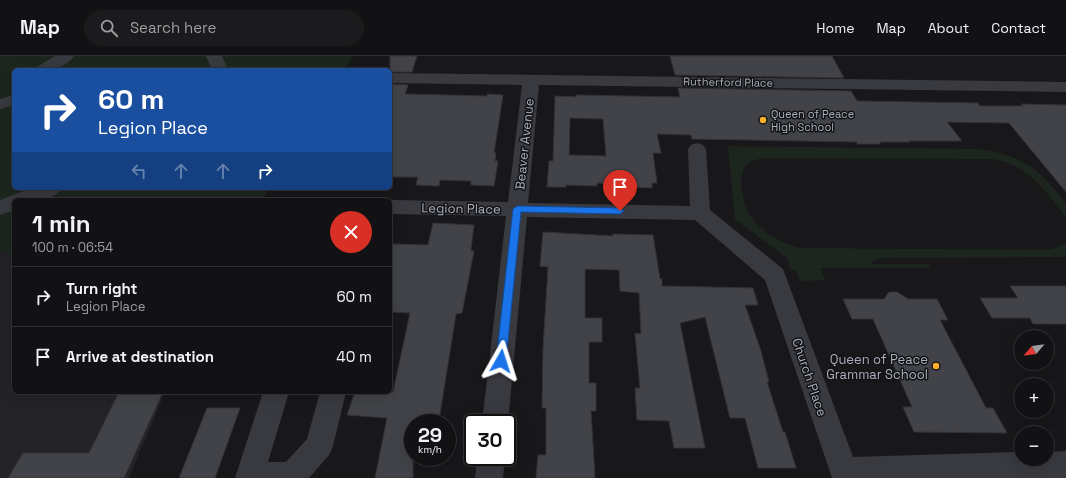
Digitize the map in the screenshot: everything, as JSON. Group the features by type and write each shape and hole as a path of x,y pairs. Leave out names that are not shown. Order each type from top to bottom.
{"street":[{"path":"46,68 66,56"},
{"path":"214,56 219,68"},
{"name":"Rutherford Place","path":"392,78 1066,87"},
{"name":"Beaver Avenue","path":"496,414 530,80"},
{"path":"697,149 700,213"},
{"path":"25,198 47,190"},
{"path":"0,208 12,203"},
{"name":"Legion Place","path":"392,207 700,213"},
{"name":"Church Place","path":"700,213 775,275 845,475"},
{"path":"275,394 249,477 292,476 319,446 333,394"},
{"path":"845,475 1066,465"},
{"path":"489,478 490,466"}],"shaded area":[{"path":"0,56 353,56 345,68 12,68 12,190 269,190 263,198 12,198 12,253 0,254"},
{"path":"728,146 975,149 1010,156 1027,164 1048,181 1066,203 1066,218 1043,188 1024,172 1003,161 990,159 764,158 749,163 742,172 741,179 745,203 751,217 755,222 775,238 800,248 1041,250 1053,249 1066,243 1066,257 881,258 874,261 872,264 928,264 931,268 820,268 825,280 800,281 796,270 791,270 787,258 735,219"},
{"path":"12,253 12,394 164,394 129,478 0,478 0,254"}],"building":[{"path":"390,56 417,56 412,72 392,72 392,68 390,68"},
{"path":"670,56 832,56 844,78 675,75"},
{"path":"392,84 408,85 405,94 503,95 494,153 496,153 495,161 498,161 494,186 471,185 471,181 440,180 439,186 416,185 418,177 392,177"},
{"path":"678,88 851,91 857,101 978,103 980,106 1023,106 1021,104 1066,105 1066,192 1009,123 947,122 962,141 909,141 910,142 857,144 857,142 692,139 691,135 657,134 661,153 653,153 657,183 652,183 652,188 633,187 633,184 597,183 597,186 566,185 566,187 547,187 549,161 553,161 555,96 680,97","holes":["570,118 603,119 606,156 569,155"]},
{"path":"433,223 474,225 471,251 474,251 462,313 456,314 440,414 404,414 404,466 413,466 413,478 375,478 387,418 347,415 354,394 392,394 393,392 410,313 392,312 392,244 428,245"},
{"path":"543,232 613,236 613,234 653,235 660,279 662,279 662,286 753,288 758,305 745,305 761,351 769,382 767,382 796,468 758,468 745,418 730,418 705,317 680,323 705,448 674,448 669,421 637,420 635,388 640,388 635,333 641,334 639,293 620,291 619,270 585,269 585,318 602,318 602,342 589,342 589,383 596,383 596,411 591,411 595,478 536,478 538,455 546,455 546,408 542,408 543,349 548,267 540,266"},
{"path":"1010,286 1066,286 1066,324 1033,324 1030,318 992,318 980,298 1018,298"},
{"path":"889,292 897,292 908,299 937,299 948,320 940,320 986,408 993,408 1007,433 914,432 903,407 912,407 873,319 852,319 843,299 884,299"},
{"path":"118,394 162,394 124,478 8,478 23,453 89,453"},
{"path":"207,408 240,408 215,478 179,478"}],"place":[{"name":"Queen of Peace High School","path":"763,120"},
{"name":"Queen of Peace Grammar School","path":"936,366"}],"route":[{"path":"501,361 517,209 620,211"}]}
